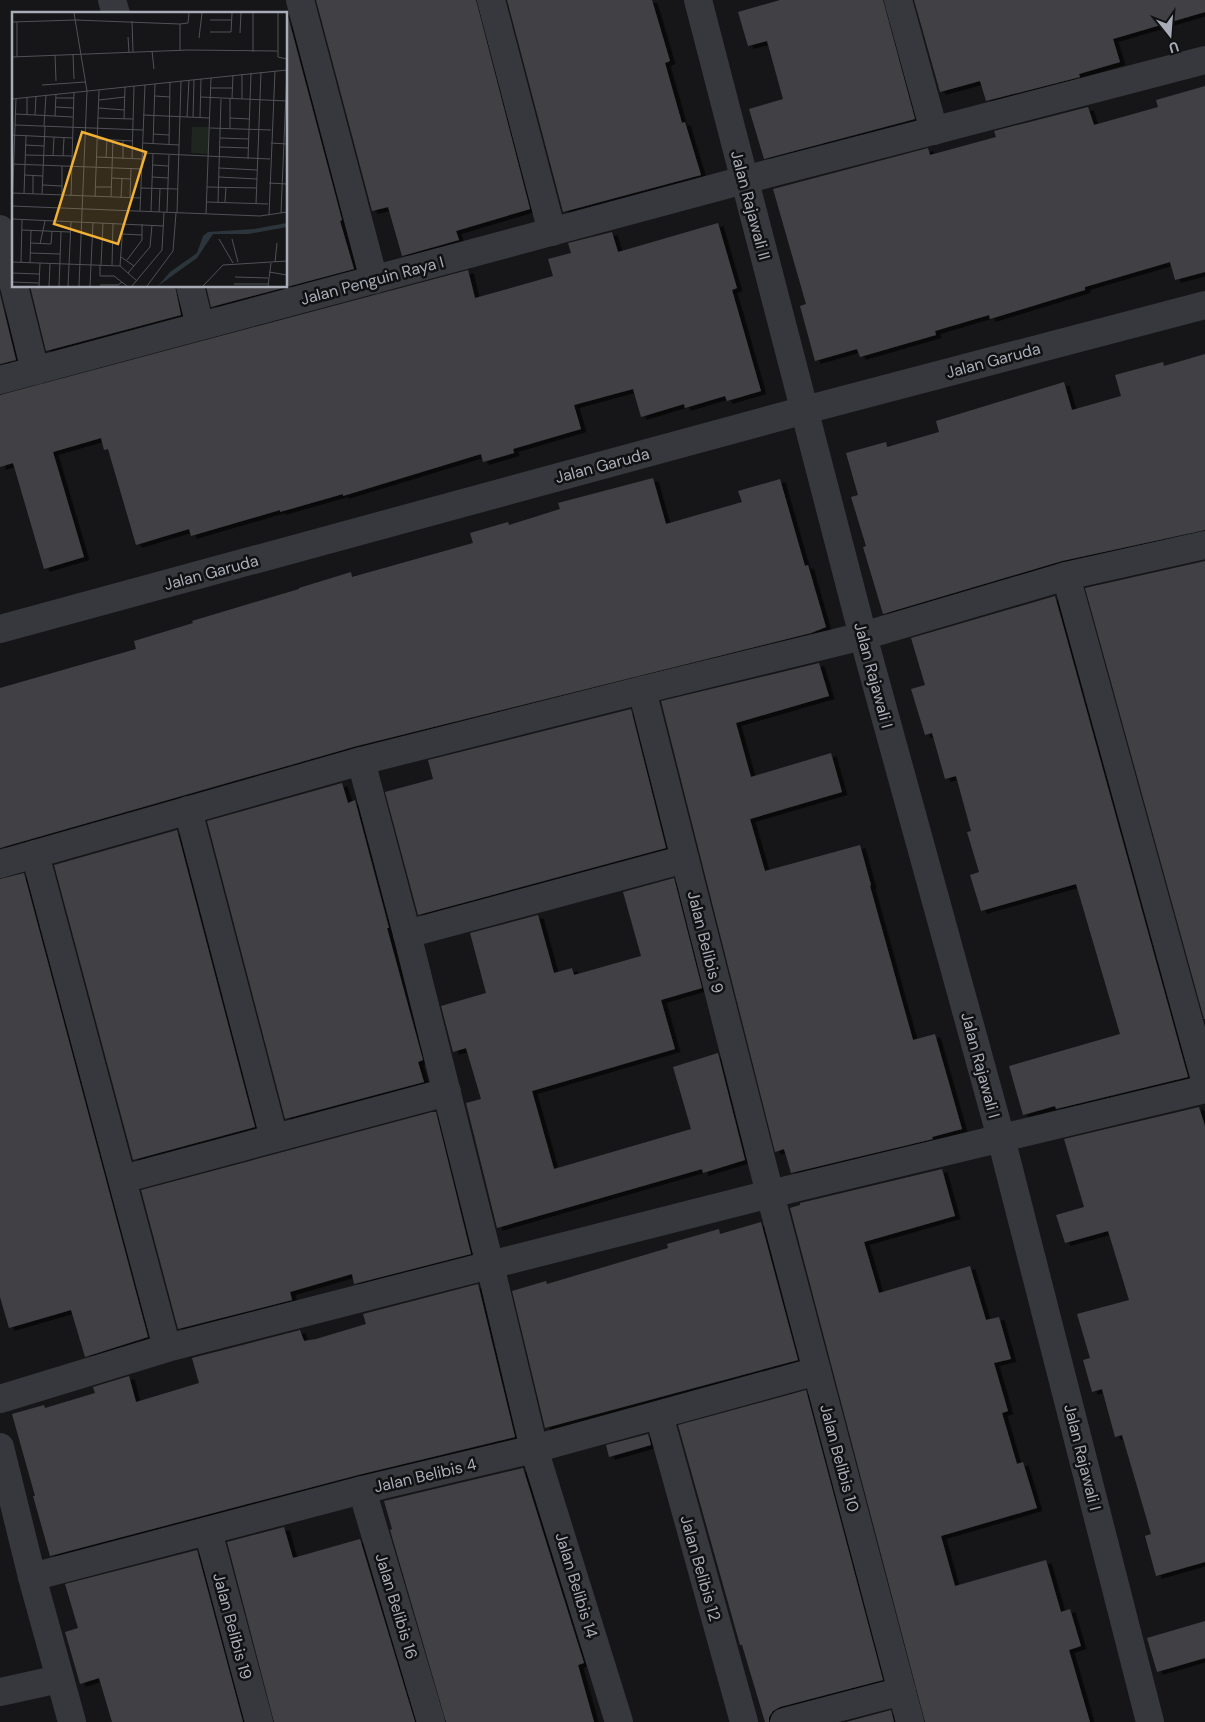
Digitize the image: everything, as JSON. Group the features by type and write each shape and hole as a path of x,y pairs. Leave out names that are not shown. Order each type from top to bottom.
{"street":[{"path":"300,0 374,280"},
{"path":"491,0 552,232"},
{"name":"Jalan Rajawali II","path":"698,0 805,410"},
{"path":"898,0 934,131"},
{"name":"Jalan Penguin Raya I","path":"0,380 744,180 1205,60"},
{"path":"0,229 12,278"},
{"path":"14,288 35,371"},
{"path":"190,288 200,326"},
{"name":"Jalan Garuda","path":"0,629 805,410 1205,305"},
{"name":"Jalan Rajawali I","path":"805,410 863,636 1001,1138 1150,1722"},
{"path":"0,864 361,761 863,636 1066,576 1205,544"},
{"path":"1066,576 1205,1080"},
{"name":"Jalan Belibis 9","path":"642,690 770,1194"},
{"name":"Jalan Belibis 14","path":"361,761 407,934 534,1449 619,1722"},
{"path":"188,810 274,1138"},
{"path":"35,854 167,1348"},
{"path":"407,934 685,859"},
{"path":"0,1398 167,1348 490,1265 770,1194 1205,1089"},
{"path":"123,1179 446,1092"},
{"name":"Jalan Belibis 10","path":"770,1194 910,1722"},
{"name":"Jalan Belibis 4","path":"32,1577 362,1490 534,1449 817,1371"},
{"name":"Jalan Belibis 12","path":"659,1415 744,1722"},
{"path":"0,1447 32,1577 72,1722"},
{"name":"Jalan Belibis 16","path":"362,1490 431,1722"},
{"name":"Jalan Belibis 19","path":"208,1531 259,1722"},
{"path":"0,1692 59,1679"},
{"path":"784,1722 902,1691"}],"building":[{"path":"316,0 476,0 530,209 456,231 459,240 402,256 388,207 372,211"},
{"path":"507,0 652,0 670,61 665,63 682,123 685,122 701,175 563,212"},
{"path":"780,0 883,0 915,119 764,159 749,109 783,99 767,41 748,46 738,12"},
{"path":"914,0 1205,0 1205,12 1113,39 1120,62 1079,74 1080,77 986,101 980,81 940,92"},
{"path":"288,17 342,220 340,221 354,269 288,287"},
{"path":"1205,86 1205,272 1175,280 1170,262 1085,287 1085,290 990,319 989,315 935,331 936,335 860,357 857,349 815,361 800,306 806,304 773,189 928,148 930,155 996,137 994,131 1088,107 1094,125 1158,107 1156,100"},
{"path":"718,223 737,288 732,290 761,391 727,401 725,396 685,408 684,404 641,417 633,389 574,405 581,429 513,449 514,453 483,462 481,454 343,496 343,494 280,512 280,510 191,536 189,529 136,545 108,449 104,450 101,438 53,452 84,557 44,569 13,463 0,467 0,395 468,270 475,298 553,276 548,259 571,253 568,243 612,232 618,252"},
{"path":"30,288 175,288 181,315 46,351"},
{"path":"206,288 282,288 211,307"},
{"path":"0,294 16,360 0,364"},
{"path":"1205,354 1205,530 1062,561 883,614 863,547 866,546 851,497 858,495 846,453 886,442 887,447 939,432 936,421 1064,382 1072,410 1121,396 1115,375 1163,362 1164,366"},
{"path":"653,478 666,524 742,502 738,491 780,479 805,566 808,565 826,627 811,633 357,746 0,848 0,688 136,649 134,641 351,572 352,577 473,543 470,533 508,522 509,525 560,509 558,503"},
{"path":"1205,561 1205,1019 1204,1019 1085,588"},
{"path":"1055,596 1188,1077 1056,1109 1055,1106 1023,1115 1009,1066 1120,1034 1076,884 981,911 970,875 979,872 967,832 971,831 956,776 945,779 932,733 925,735 911,689 925,685 911,638"},
{"path":"819,663 829,696 736,723 751,777 831,753 842,792 750,819 765,871 860,845 913,1040 935,1034 962,1129 932,1137 933,1139 791,1173 784,1149 775,1152 661,701"},
{"path":"631,709 666,848 418,915 385,792 433,779 428,760"},
{"path":"342,783 348,803 355,800 423,1060 418,1062 424,1082 285,1119 207,821"},
{"path":"177,830 255,1127 133,1160 54,865"},
{"path":"24,873 148,1337 85,1357 71,1310 9,1328 0,1297 0,879"},
{"path":"674,878 702,988 661,1000 675,1049 532,1091 554,1169 691,1129 673,1067 718,1053 745,1160 703,1173 702,1169 497,1228 466,1103 481,1099 466,1048 453,1052 441,1006 486,993 470,933 538,915 554,973 572,968 574,975 641,956 623,892"},
{"path":"1199,1107 1205,1126 1205,1562 1156,1576 1145,1536 1151,1534 1122,1435 1115,1437 1102,1389 1092,1392 1083,1360 1090,1358 1077,1314 1129,1300 1108,1231 1065,1243 1056,1215 1084,1207 1064,1139"},
{"path":"436,1112 471,1254 354,1284 352,1274 290,1292 292,1300 178,1329 141,1190"},
{"path":"942,1169 955,1216 864,1242 879,1293 970,1266 986,1320 999,1317 1011,1359 994,1363 1008,1411 1002,1413 1017,1464 1023,1462 1037,1508 941,1536 955,1586 1046,1560 1061,1612 1070,1609 1081,1646 1069,1650 1090,1722 925,1722 790,1208 800,1205 800,1203"},
{"path":"761,1222 798,1360 545,1428 512,1291 546,1281 547,1284 668,1248 667,1244 719,1229 720,1234"},
{"path":"478,1284 515,1437 358,1475 50,1556 12,1414 44,1405 45,1408 95,1393 93,1387 129,1376 136,1402 199,1383 192,1358 300,1330 304,1341 316,1339 366,1324 363,1314"},
{"path":"806,1390 883,1680 780,1707 773,1711 769,1717 769,1722 765,1722 742,1645 740,1645 678,1425"},
{"path":"648,1434 651,1445 609,1457 606,1445"},
{"path":"523,1468 584,1663 578,1665 594,1722 446,1722 390,1530 392,1529 384,1501"},
{"path":"284,1527 293,1558 360,1539 415,1722 274,1722 227,1542"},
{"path":"197,1550 243,1722 112,1722 99,1678 80,1684 65,1632 78,1628 65,1584"},
{"path":"1205,1621 1205,1658 1157,1672 1147,1638"},
{"path":"891,1710 894,1722 846,1722"}]}
